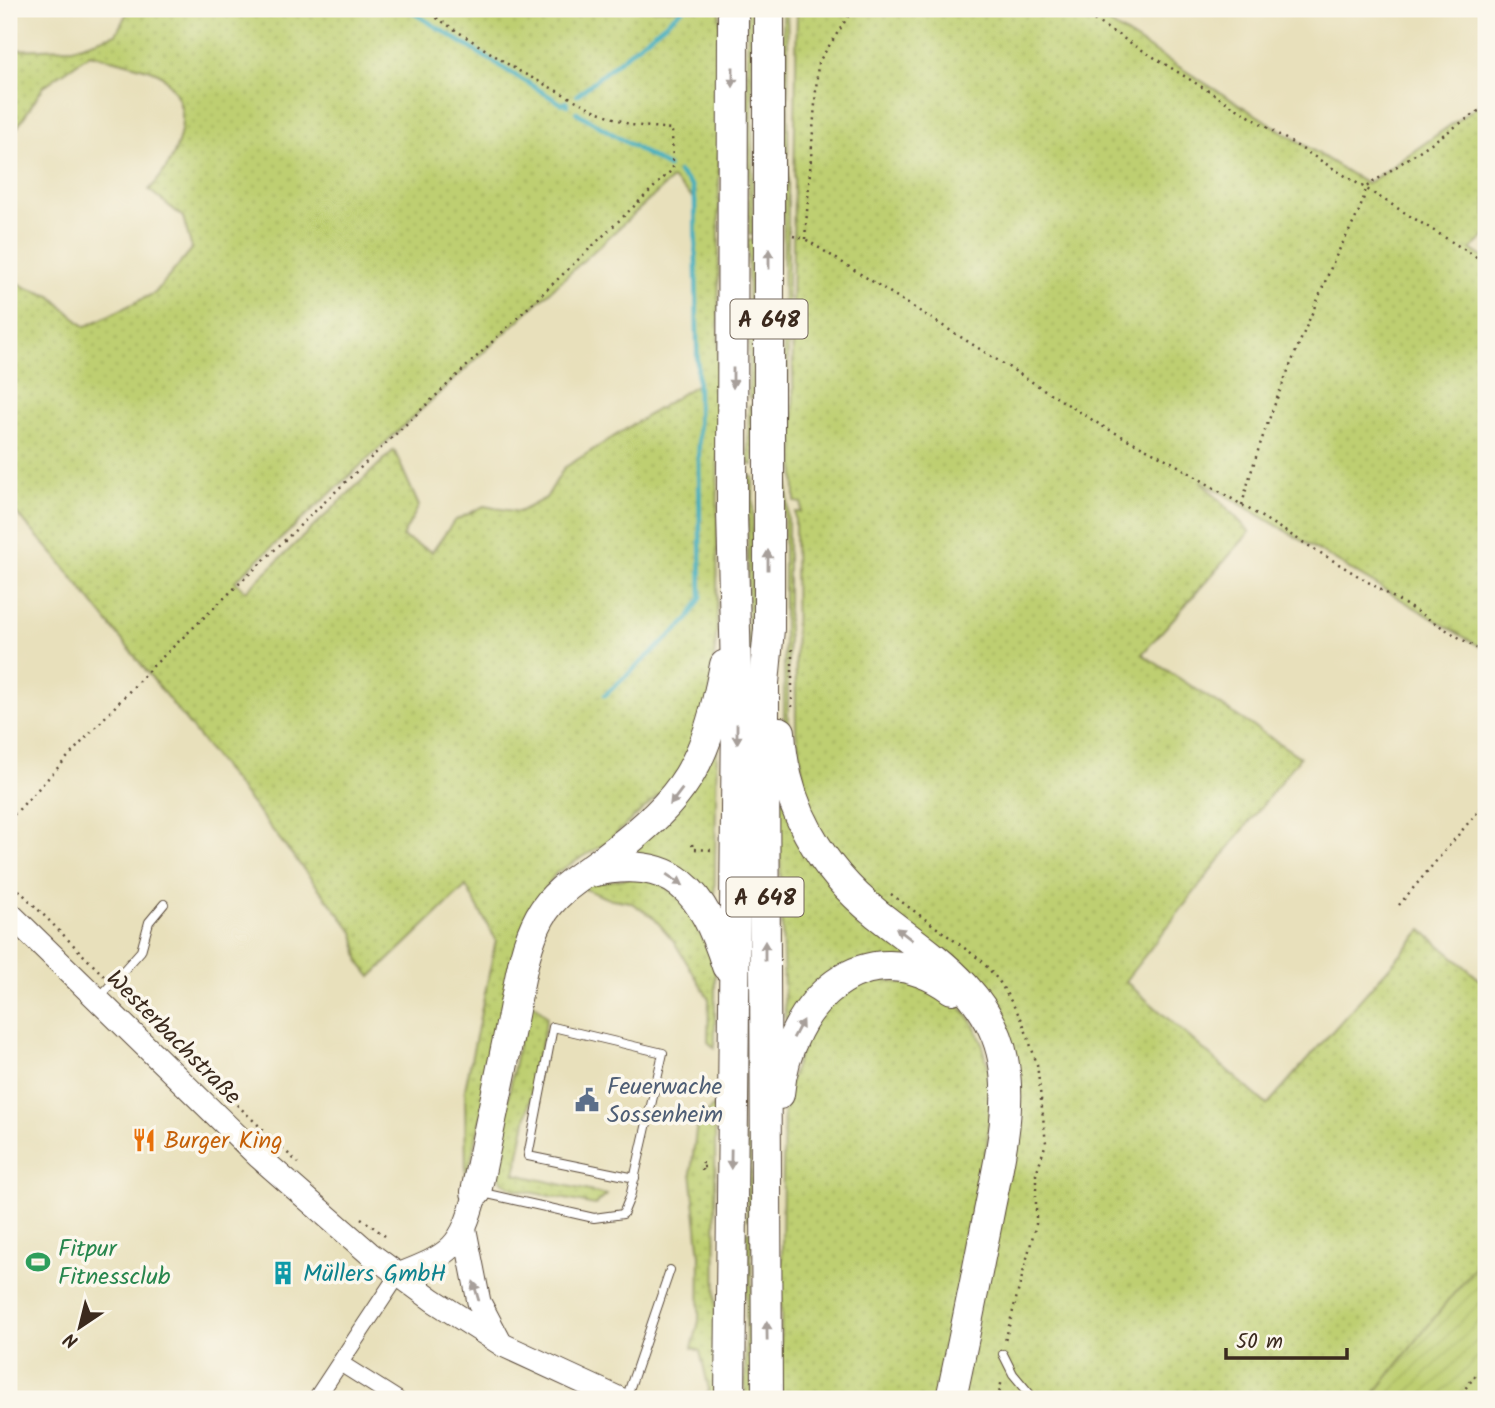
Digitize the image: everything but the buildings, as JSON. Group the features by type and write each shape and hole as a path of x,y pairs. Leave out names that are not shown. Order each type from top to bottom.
{"highway":[{"name":"A 648","path":"730,1399 737,712 733,9"},
{"name":"A 648","path":"767,1399 764,683 769,629 769,9"},
{"path":"476,1192 531,937 552,900 652,822 686,784 712,725 735,617"},
{"path":"769,629 778,684 781,751 789,788 811,839 831,869 850,889 959,980 990,1021 1003,1057 1006,1094 1003,1142 951,1399"},
{"path":"586,873 638,865 667,874 687,888 715,930 735,992"},
{"path":"765,1166 786,1054 808,1010 827,989 847,975 868,968 890,965 911,968 934,976 958,993 977,1016 988,1039 995,1067 995,1130 942,1399"}],"main road":[{"name":"Westerbachstraße","path":"9,913 105,991 258,1156 322,1214 398,1275 503,1345 620,1399"},
{"path":"398,1275 447,1252 465,1231 476,1192"},
{"path":"465,1231 479,1302 503,1345"}],"street":[{"path":"316,1399 398,1275"},
{"path":"340,1363 397,1399"}],"lane":[{"path":"105,991 141,951 149,922 164,904"},
{"path":"476,1192 594,1218 623,1214 635,1178 663,1053 553,1027 528,1156 635,1178"},
{"path":"626,1399 670,1270"},
{"path":"1003,1354 1013,1374 1034,1399"}],"path":[{"path":"9,820 151,668 673,169 673,129 631,125 592,109 517,70 423,9"},
{"path":"805,239 818,63 853,9"},
{"path":"1076,9 1486,263"},
{"path":"1242,505 1256,450 1337,253 1364,201 1369,181 1486,106"},
{"path":"790,235 805,239 1102,426 1170,461 1486,654"},
{"path":"792,649 792,716"},
{"path":"1399,905 1486,802"},
{"path":"9,880 105,991"},
{"path":"883,888 956,940 991,971 1012,999 1037,1064 1046,1143 1036,1174 1036,1224 1006,1327 1003,1354"},
{"path":"164,1035 303,1168"},
{"path":"702,1171 703,1160"},
{"path":"355,1214 388,1239"},
{"path":"1457,1399 1486,1362"},
{"path":"641,1399 651,1395 661,1399"}],"green space":[{"path":"129,9 720,9 717,627 709,706 679,777 606,843 556,873 529,911 466,1182 465,1089 496,940 466,886 371,977 360,963 354,933 56,557 9,505 9,278 27,288 51,296 85,327 155,293 192,249 183,217 149,190 174,153 182,124 177,96 160,74 90,54 44,86 9,140 9,50 73,48 116,34","holes":["672,179 694,199 699,383 564,468 546,498 519,512 484,506 454,521 432,552 402,537 419,506 394,450 246,591 235,581"]},
{"path":"747,9 752,9 753,235 749,235"},
{"path":"783,9 787,9 788,61 788,462 784,462"},
{"path":"797,9 1086,9 1367,184 1486,100 1486,236 1471,249 1486,259 1486,650 1200,480 1250,532 1142,654 1300,757 1125,981 1267,1105 1422,930 1486,985 1486,1253 1370,1399 1341,1399 1334,1395 1330,1399 958,1399 1010,1059 857,886 810,822 784,722 784,476 788,476 788,719 800,776 803,775 796,731 795,512 801,512 802,503 795,502 792,304"},
{"path":"748,240 753,240 754,398 749,398"},
{"path":"754,405 753,465 748,464 749,406"},
{"path":"748,476 753,477 752,918 748,916"},
{"path":"717,743 714,914 619,857"},
{"path":"778,793 916,961 788,1020 785,1018"},
{"path":"647,875 686,901 715,965 715,1048 708,1042 709,999 673,940 653,917 630,902 606,898 578,886"},
{"path":"747,930 752,931 751,1219 747,1219"},
{"path":"869,977 947,992 972,1021 982,1042 989,1070 991,1095 987,1145 937,1399 780,1399 784,1100 811,1019"},
{"path":"527,997 547,1017 515,1174 607,1195 595,1205 514,1189 503,1182 495,1169"},
{"path":"715,1105 716,1399 686,1399 693,1395 705,1397 709,1390 700,1351 692,1348 699,1321 700,1256 691,1172 697,1122"},
{"path":"747,1232 751,1232 752,1399 745,1399"},
{"path":"1486,1253 1486,1399 1370,1399"}],"waterway":[{"path":"407,9 567,105"},
{"path":"577,95 683,9"},
{"path":"576,112 668,167"},
{"path":"605,695 687,621 701,598 695,200 692,186 678,172"}],"place":[{"name":"Feuerwache Sossenheim","path":"587,1100"},
{"name":"Burger King","path":"144,1140"},
{"name":"Fitpur Fitnessclub","path":"38,1262"},
{"name":"Müllers GmbH","path":"283,1273"}]}
